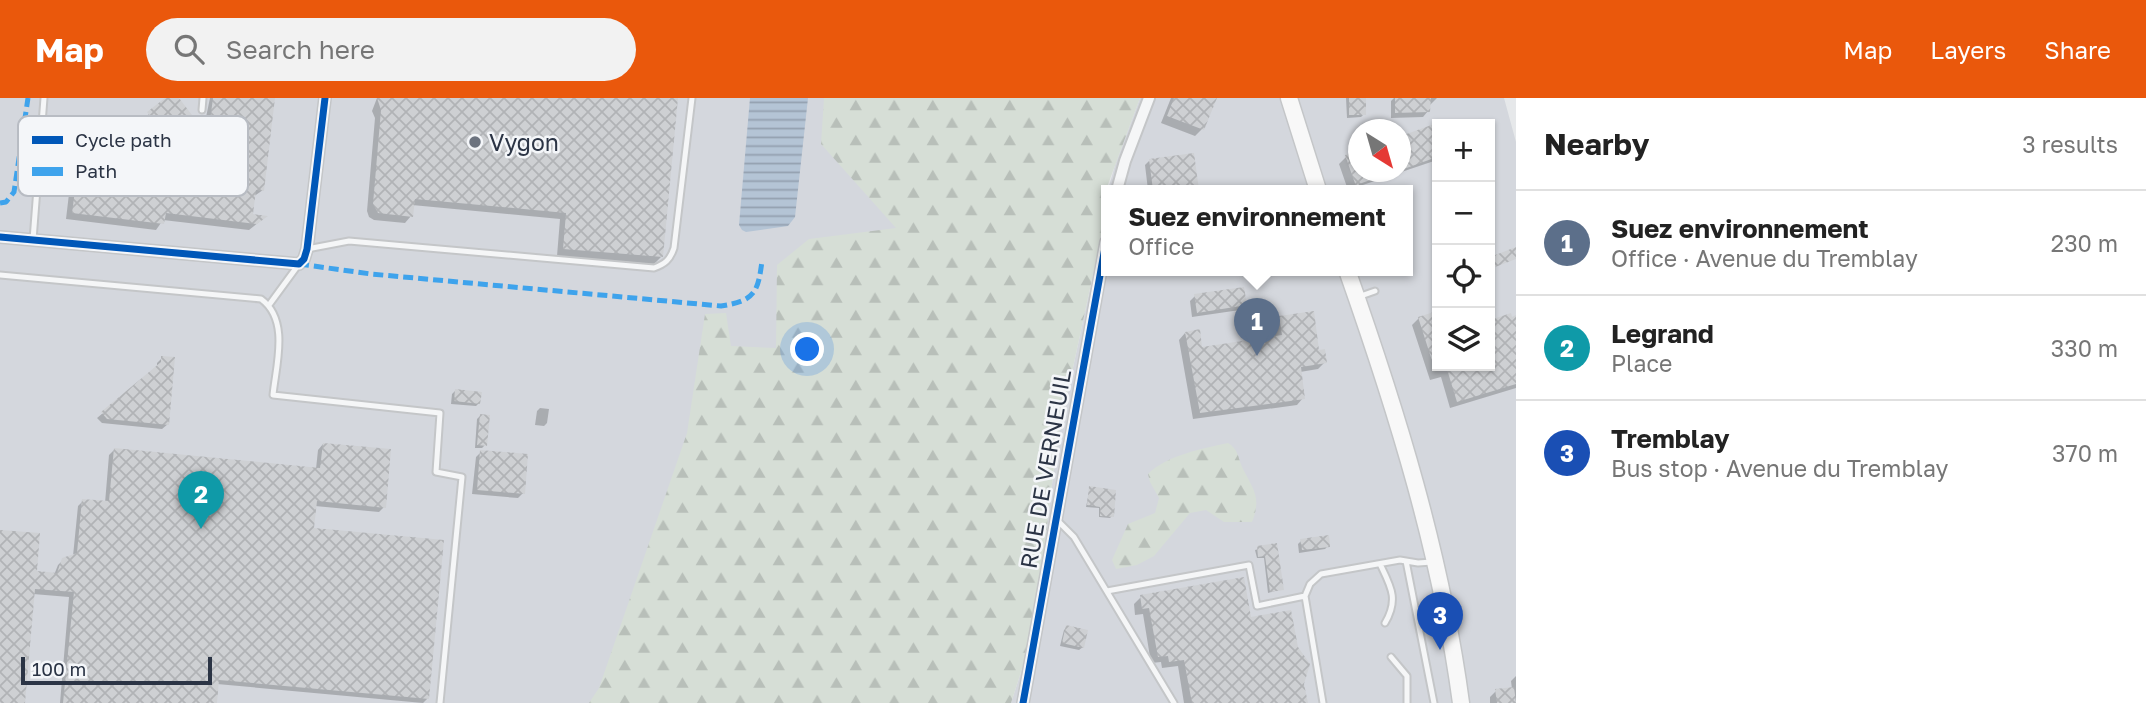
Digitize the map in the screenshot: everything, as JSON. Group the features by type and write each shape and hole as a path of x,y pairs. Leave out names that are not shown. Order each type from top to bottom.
{"main road":[{"path":"1289,98 1316,185"},
{"path":"1349,276 1399,422 1449,623 1461,703"}],"street":[{"path":"0,237 299,264 307,249 326,98"},
{"path":"1118,185 1149,98"},
{"name":"RUE DE VERNEUIL","path":"1023,703 1101,274"}],"lane":[{"path":"43,116 44,98"},
{"path":"202,110 203,98"},
{"path":"307,249 349,242 654,268 665,264 671,258 674,248 692,98"},
{"path":"33,240 36,196"},
{"path":"270,305 299,264"},
{"path":"0,275 261,299 270,305 276,314 279,327 273,395 440,413 436,472 462,477 440,703"},
{"path":"1356,298 1375,291"},
{"path":"1055,518 1074,537 1174,703"},
{"path":"1323,703 1305,596 1310,584 1321,574 1400,560 1435,562"},
{"path":"1406,561 1434,703"},
{"path":"1380,564 1392,588 1394,603 1385,624"},
{"path":"1107,591 1249,565 1257,606 1305,596"},
{"path":"1391,657 1407,676 1407,703"}],"shaded area":[{"path":"0,98 858,98 927,207 628,703 0,703"},
{"path":"1140,98 1504,98 1516,142 1516,703 1011,703 1035,628 1057,442 1101,234 1101,276 1413,276 1413,185 1109,185"}],"green space":[{"path":"824,98 1140,98 1108,185 1101,185 1100,242 1057,442 1035,628 1011,703 589,703 599,688 687,433 705,314 726,313 731,346 776,348 777,265 809,239 896,228 821,144"},
{"path":"1228,443 1236,451 1255,493 1256,506 1252,522 1224,522 1206,510 1190,513 1154,556 1137,565 1116,569 1112,560 1128,524 1155,513 1159,498 1148,474 1174,458"}],"water":[{"path":"750,98 808,98 795,217 788,226 746,232 739,225"}],"building":[{"path":"165,98 179,98 193,116 150,116 147,112"},
{"path":"213,98 275,98 264,191 256,190 253,214 268,216 257,224 166,213 164,224 72,213 74,196 248,196 248,116 211,116"},
{"path":"377,98 678,98 663,257 563,249 566,213 415,199 413,217 378,213 373,204 381,110"},
{"path":"1174,98 1217,98 1204,130 1167,116"},
{"path":"1349,98 1366,98 1366,115 1349,115"},
{"path":"1395,98 1431,98 1430,112 1395,113"},
{"path":"1432,125 1432,159 1411,166 1411,132"},
{"path":"1194,153 1198,185 1152,185 1149,159"},
{"path":"1516,247 1516,259 1495,267 1495,255"},
{"path":"1244,287 1247,305 1197,313 1194,294"},
{"path":"1314,311 1319,350 1325,349 1327,363 1301,367 1305,399 1200,413 1185,332 1200,329 1202,347 1282,335 1279,316"},
{"path":"1432,313 1432,361 1418,317"},
{"path":"1511,313 1512,317 1516,315 1516,384 1457,402 1448,371 1495,371 1495,318"},
{"path":"161,356 175,357 169,425 107,419 101,412 161,362"},
{"path":"455,389 482,392 480,404 454,401"},
{"path":"480,414 490,415 487,446 477,445"},
{"path":"323,443 391,449 386,508 317,501 314,528 444,540 429,699 219,680 217,703 63,703 74,592 35,589 25,703 0,703 0,530 40,533 37,571 57,573 62,558 77,553 82,499 109,501 114,448 320,468"},
{"path":"480,450 528,454 525,494 477,490"},
{"path":"1089,486 1116,490 1114,517 1100,516 1100,507 1087,505"},
{"path":"1329,535 1330,547 1302,550 1300,539"},
{"path":"1277,543 1284,590 1270,592 1265,556 1258,557 1257,546"},
{"path":"1244,577 1251,617 1291,610 1298,647 1310,664 1304,684 1308,703 1192,703 1184,660 1169,662 1168,656 1158,657 1149,608 1142,609 1140,595"},
{"path":"1066,625 1088,630 1084,648 1062,643"},
{"path":"1514,687 1516,703 1497,703 1495,689"}],"marked path":[{"path":"25,116 28,98"},
{"path":"0,203 6,202 14,192 18,165"},
{"path":"299,264 371,274 721,306 741,301 753,293 759,280 762,261"}],"cycle path":[{"path":"0,237 299,264 307,249 325,98"},
{"path":"1023,703 1101,270"}],"place":[{"name":"Vygon","path":"475,142"},
{"name":"Suez environnement","path":"1257,356"},
{"name":"Legrand","path":"201,529"},
{"name":"Tremblay","path":"1440,650"}]}
